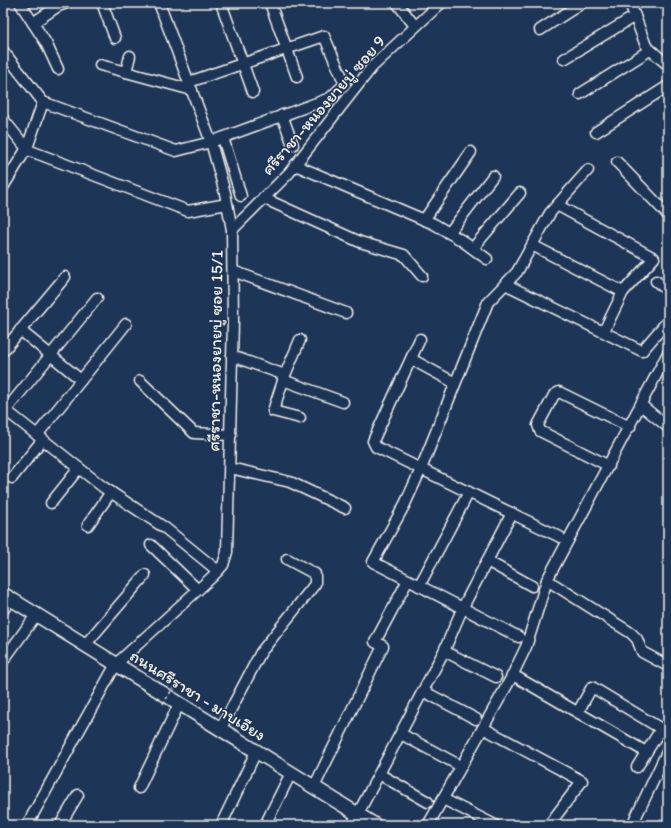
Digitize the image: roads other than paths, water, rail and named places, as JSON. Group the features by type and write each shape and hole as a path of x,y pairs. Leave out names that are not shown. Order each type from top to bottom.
{"main road":[{"name":"ถนนศรีราชา - มาบเอียง","path":"7,597 314,787 355,819 375,825"}],"street":[{"path":"20,3 46,43 58,69"},
{"path":"33,24 58,6 68,3"},
{"path":"102,3 115,38"},
{"name":"ศรีราชา-หนองยายบู่ ซอย 15/1","path":"27,825 116,664 218,571 223,565 228,552 232,356 232,230 212,142 159,3"},
{"path":"222,3 254,92"},
{"path":"270,3 297,77"},
{"path":"397,3 414,26"},
{"name":"ศรีราชา-หนองยายบู่ ซอย 9","path":"232,230 295,165 372,67 414,26 441,3"},
{"path":"540,30 582,3"},
{"path":"630,3 646,46 668,65"},
{"path":"564,59 635,16"},
{"path":"3,51 43,102 176,151 224,138 330,98 345,84 324,36 244,63 190,86 100,65"},
{"path":"580,94 650,50"},
{"path":"126,72 130,56"},
{"path":"596,132 668,86"},
{"path":"3,187 27,148 43,102"},
{"path":"282,115 293,146"},
{"path":"3,119 27,148 188,211 227,204"},
{"path":"224,138 241,196"},
{"path":"424,220 471,152"},
{"path":"618,162 668,215"},
{"path":"295,165 424,220 449,233 487,259"},
{"path":"519,637 373,562 405,504 421,469 488,302 517,272 550,213 588,170"},
{"path":"449,233 493,176"},
{"path":"473,248 520,193"},
{"path":"263,198 360,242 404,255 422,276"},
{"path":"557,205 654,258 623,292 604,331"},
{"path":"532,245 623,292"},
{"path":"233,270 346,313"},
{"path":"3,351 65,276"},
{"path":"656,281 668,291"},
{"path":"505,284 604,331 642,351 666,324"},
{"path":"97,298 4,409 111,492 165,528 218,571"},
{"path":"12,478 81,380 126,324"},
{"path":"20,330 81,380"},
{"path":"420,339 373,441 376,447 560,537"},
{"path":"300,340 284,378 273,411 300,418"},
{"path":"428,825 513,675 526,647 547,580 630,427 668,353"},
{"path":"232,356 344,402"},
{"path":"411,359 455,383"},
{"path":"140,381 194,433 231,435"},
{"path":"609,466 540,431 538,425 554,395 559,392 630,427"},
{"path":"641,405 668,427"},
{"path":"51,503 79,468"},
{"path":"230,468 290,482 345,508"},
{"path":"88,526 111,492"},
{"path":"419,586 469,492"},
{"path":"355,819 423,692 444,651 463,607 512,513"},
{"path":"151,545 198,590"},
{"path":"220,730 261,652 315,584 315,574 287,559"},
{"path":"487,561 532,586"},
{"path":"84,645 145,575"},
{"path":"314,787 383,646 375,642 408,580"},
{"path":"547,580 631,633 637,639 642,652 668,666"},
{"path":"3,610 7,597"},
{"path":"3,661 36,615"},
{"path":"444,651 496,677"},
{"path":"513,675 646,752"},
{"path":"578,712 592,687 664,731 646,752 637,767"},
{"path":"423,692 476,719"},
{"path":"139,788 179,704"},
{"path":"483,728 582,780 549,825"},
{"path":"401,734 455,762"},
{"path":"632,825 668,750"},
{"path":"221,825 256,752"},
{"path":"265,825 291,773"},
{"path":"379,774 428,802"},
{"path":"60,825 78,795"},
{"path":"443,799 495,825"}]}
